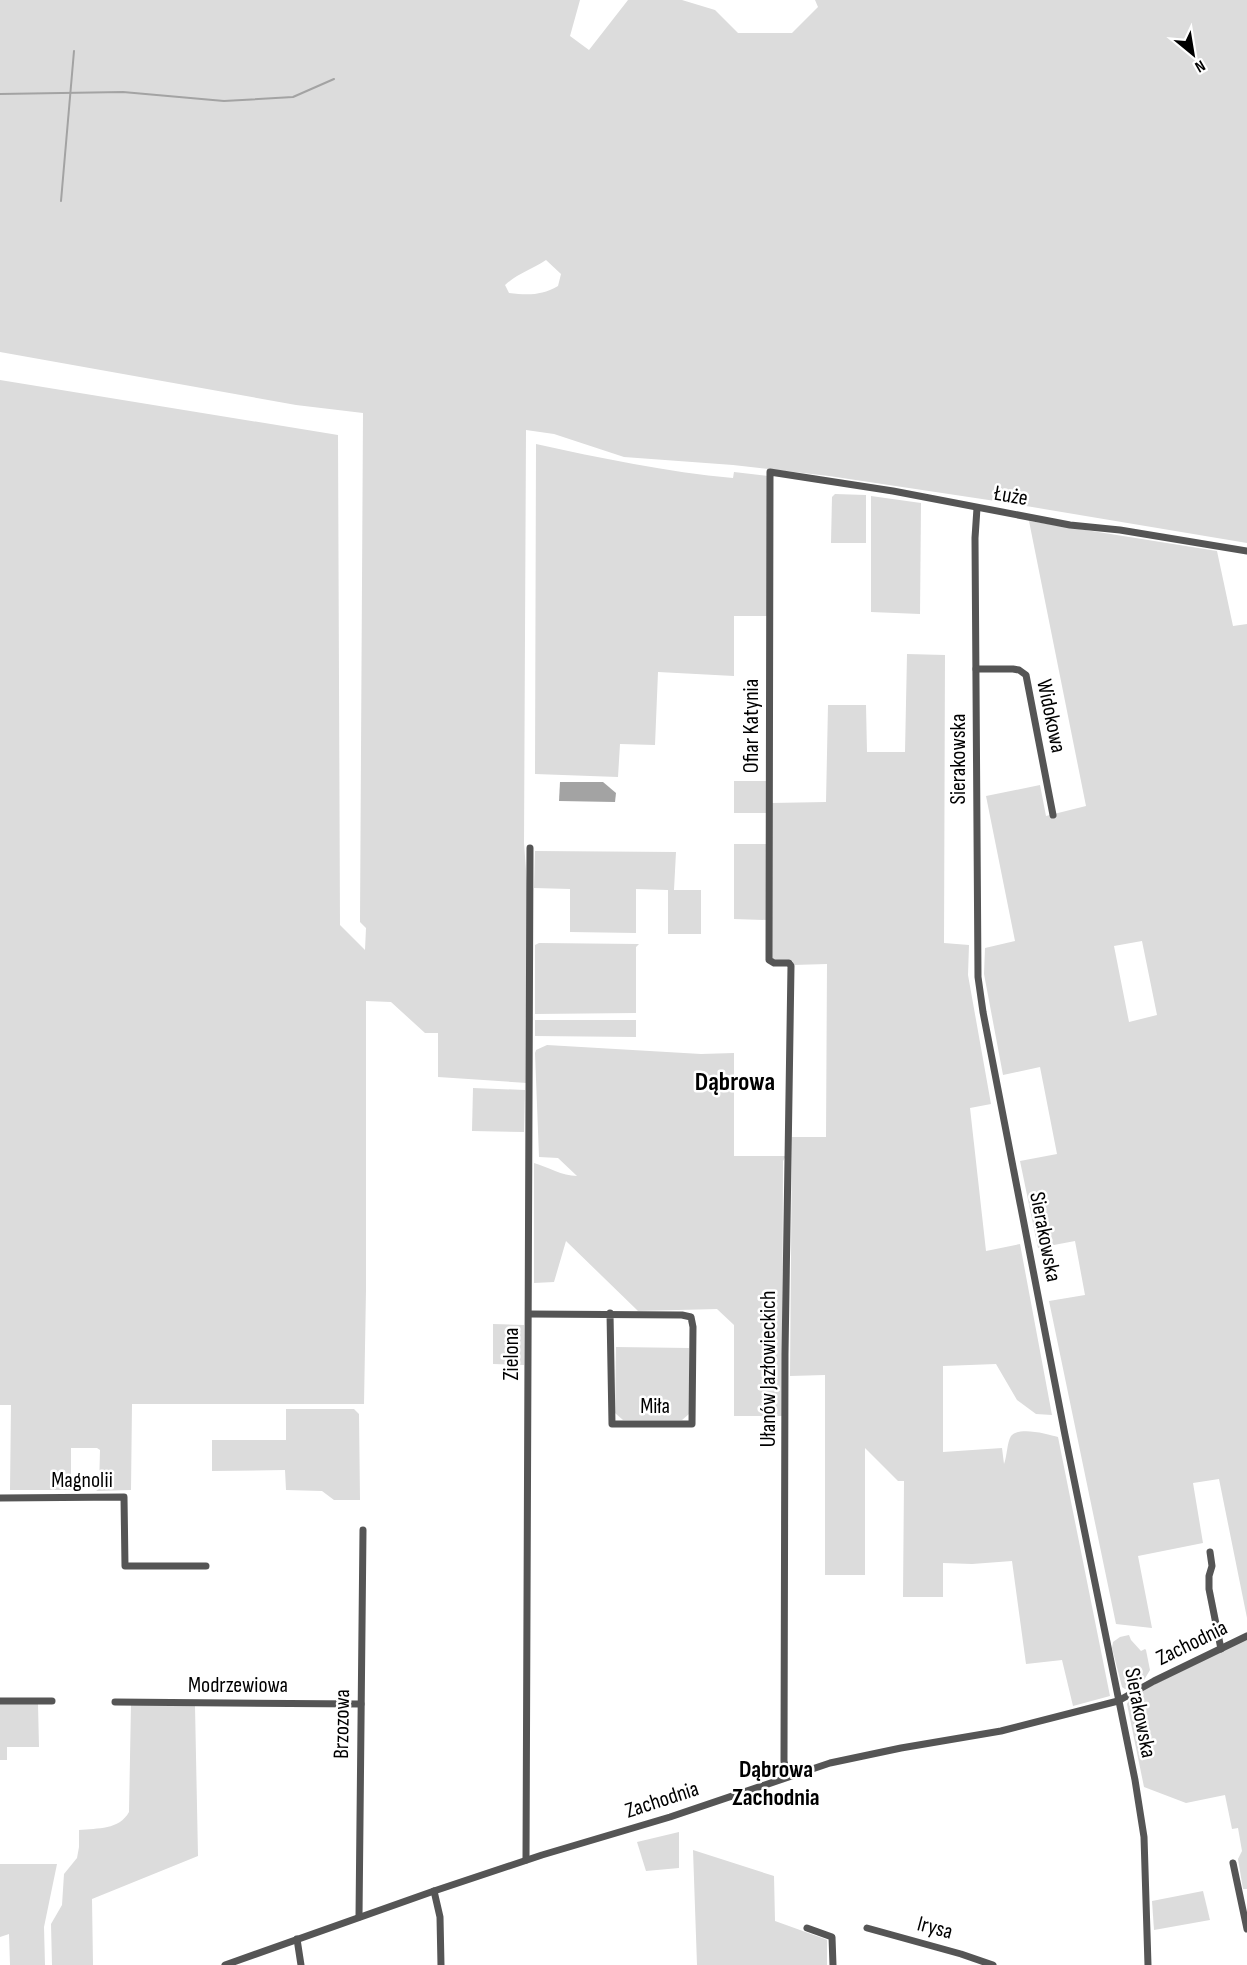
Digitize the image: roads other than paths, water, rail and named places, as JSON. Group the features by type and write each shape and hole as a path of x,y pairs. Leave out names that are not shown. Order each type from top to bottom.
{"street":[{"name":"Łuże","path":"770,472 893,491 1070,525 1120,530 1247,551"},
{"name":"Ofiar Katynia","path":"770,472 769,960 774,963 788,963"},
{"name":"Sierakowska","path":"976,508 977,967 981,1003 1135,1780 1144,1837 1148,1965"},
{"name":"Widokowa","path":"976,669 1013,669 1026,675 1053,815"},
{"name":"Zielona","path":"526,1860 530,848"},
{"name":"Ułanów Jazłowieckich","path":"787,1777 783,1761 785,1354 791,966 788,963"},
{"name":"Miła","path":"529,1314 610,1314 682,1315 691,1317 693,1327 692,1424 612,1424 610,1314"},
{"name":"Magnolii","path":"0,1497 124,1497 125,1566 206,1566"},
{"name":"Brzozowa","path":"358,1917 363,1530"},
{"path":"1210,1552 1212,1566 1209,1589 1221,1649"},
{"name":"Zachodnia","path":"228,1965 358,1917 526,1860 670,1817 839,1761 1001,1731 1118,1701 1247,1636"},
{"path":"0,1701 52,1701"},
{"name":"Modrzewiowa","path":"115,1702 361,1704"},
{"path":"1233,1863 1247,1929"},
{"path":"434,1891 440,1917 441,1965"},
{"path":"807,1928 832,1937 833,1965"},
{"name":"Irysa","path":"867,1928 993,1965"},
{"path":"297,1939 301,1965"}],"waterway":[{"path":"61,201 74,51"},
{"path":"0,94 123,92 224,101 293,97 334,79"}],"district":[{"name":"Dąbrowa","path":"735,1082"},
{"name":"Dąbrowa Zachodnia","path":"776,1783"}]}
